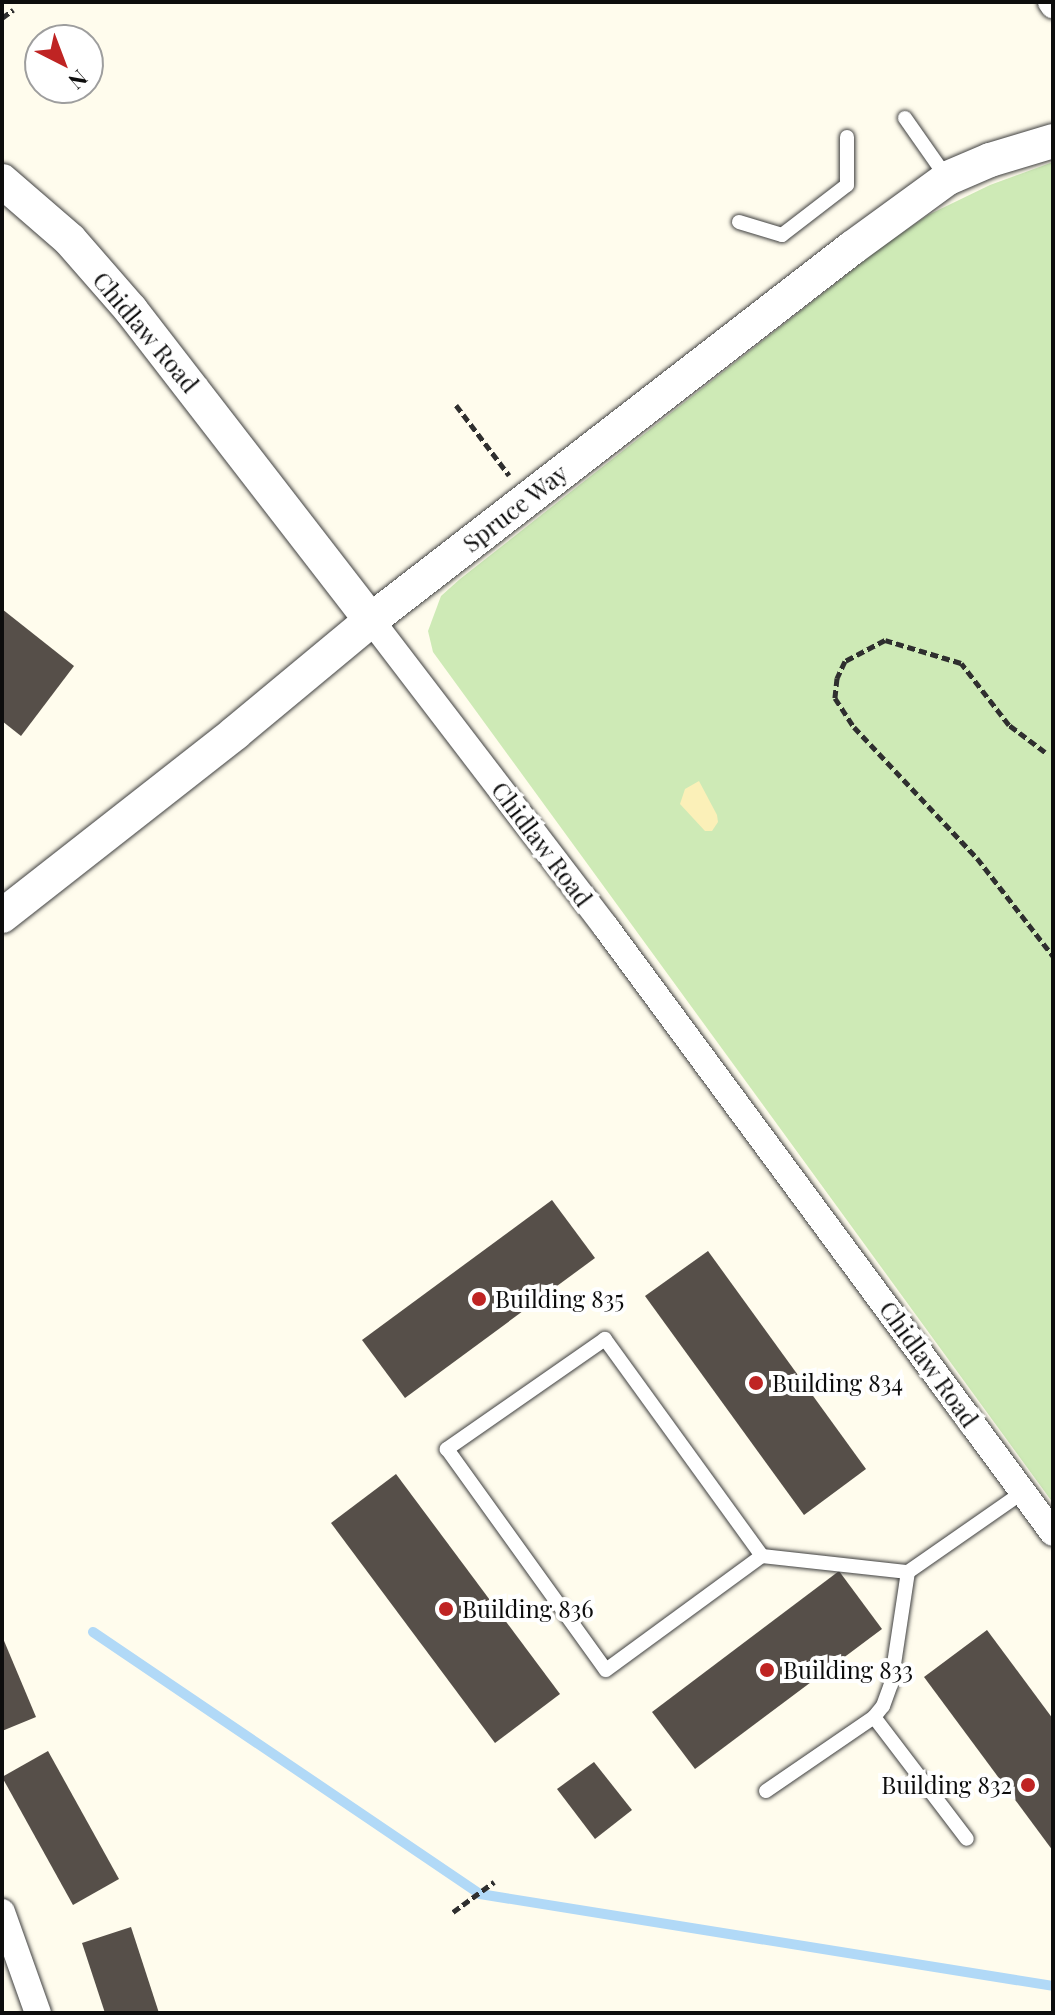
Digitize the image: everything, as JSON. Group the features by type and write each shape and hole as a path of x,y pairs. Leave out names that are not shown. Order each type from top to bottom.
{"street":[{"name":"Spruce Way","path":"2,916 235,733 371,620 852,248 948,178 990,160 1053,141"},
{"name":"Chidlaw Road","path":"2,181 70,240 131,310 605,926 1053,1533"},
{"path":"2,1912 38,2013"}],"lane":[{"path":"905,118 948,178"},
{"path":"739,222 782,235 847,185 847,137"},
{"path":"762,1556 605,1339 447,1449 606,1670 762,1556 908,1572 1023,1492"},
{"path":"766,1791 874,1717 883,1706 891,1684 908,1572"},
{"path":"874,1717 967,1839"}],"path":[{"path":"2,18 13,10"},
{"path":"456,405 527,498"},
{"path":"1045,752 1009,725 961,663 885,640 845,661 837,678 835,698 854,727 977,858 1053,956"},
{"path":"453,1912 494,1882"}],"green space":[{"path":"1053,162 1053,1503 433,652 428,631 441,596 460,579 883,246 928,215 990,185"}],"sand":[{"path":"699,781 717,815 718,822 712,831 705,831 680,804 685,789"}],"building":[{"path":"2,609 74,666 21,736 2,721"},
{"name":"Building 835","path":"552,1200 595,1258 405,1398 362,1340"},
{"name":"Building 834","path":"708,1251 866,1469 804,1515 645,1296"},
{"name":"Building 836","path":"396,1474 560,1694 495,1743 331,1523"},
{"name":"Building 833","path":"839,1571 882,1629 695,1769 652,1712"},
{"name":"Building 832","path":"987,1630 1053,1719 1053,1851 924,1677"},
{"path":"2,1636 36,1717 2,1731"},
{"path":"48,1751 119,1879 73,1905 2,1777"},
{"path":"594,1762 632,1810 595,1839 557,1789"},
{"path":"131,1927 159,2013 105,2013 82,1943"}],"waterway":[{"path":"93,1632 480,1894 1053,1986"}],"place":[{"name":"Building 835","path":"479,1299"},
{"name":"Building 834","path":"756,1383"},
{"name":"Building 836","path":"446,1609"},
{"name":"Building 833","path":"767,1670"},
{"name":"Building 832","path":"1028,1785"}]}
